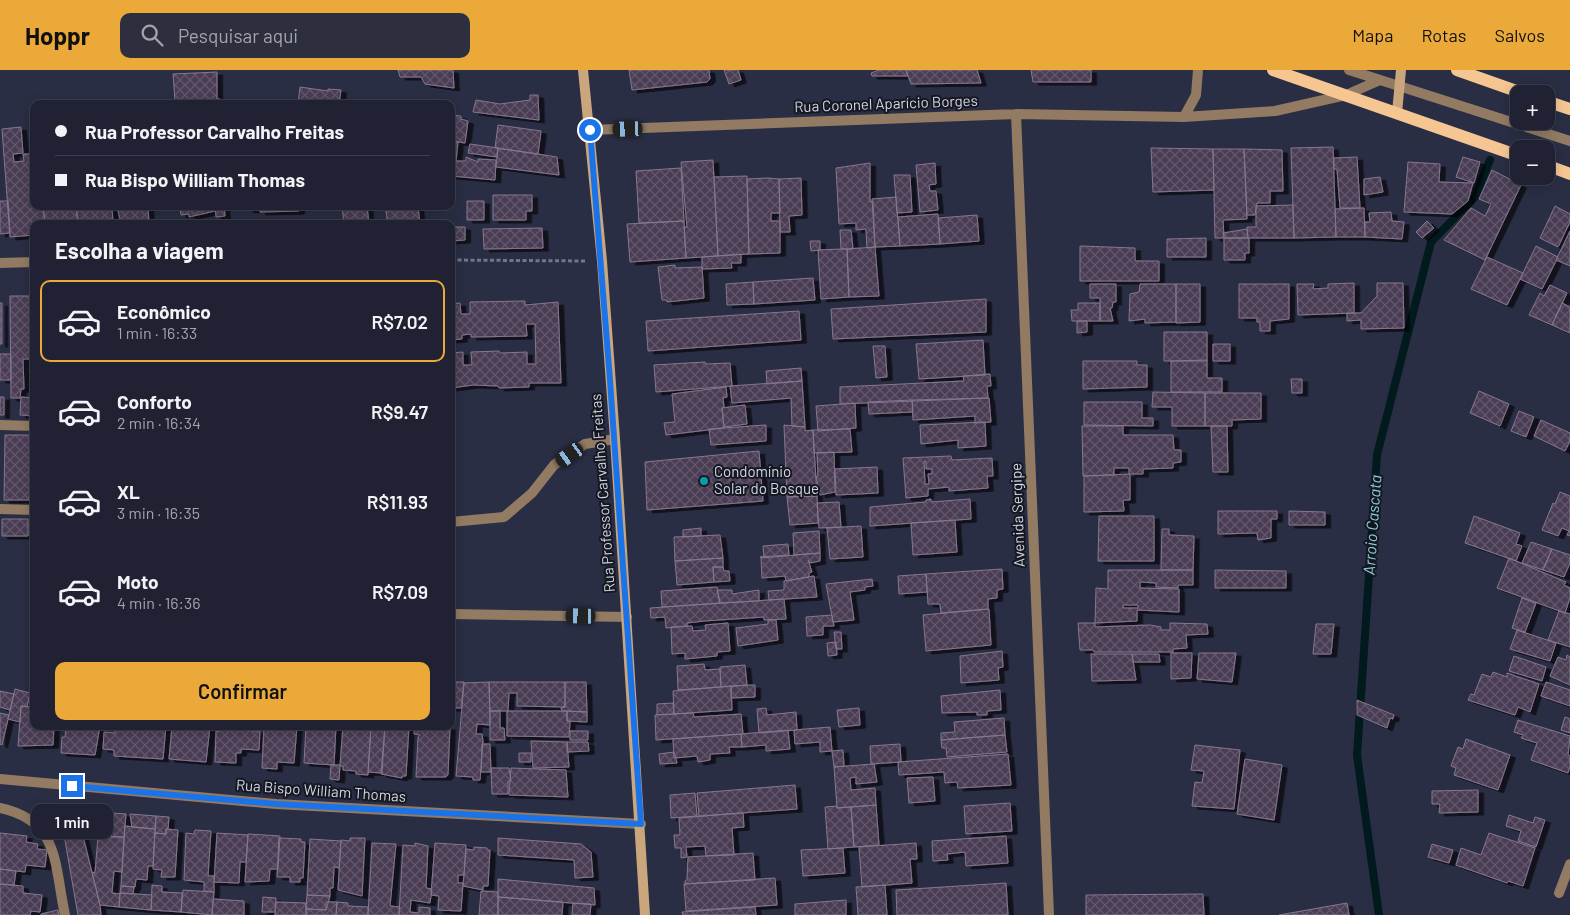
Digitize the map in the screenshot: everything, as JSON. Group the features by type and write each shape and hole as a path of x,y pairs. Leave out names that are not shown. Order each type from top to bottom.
{"main road":[{"path":"1274,70 1510,153"},
{"path":"1464,71 1510,88"},
{"path":"1555,104 1570,110"},
{"path":"1555,168 1570,174"}],"street":[{"name":"Rua Professor Carvalho Freitas","path":"583,70 602,261 641,824 645,915"},
{"path":"1184,117 1196,95 1198,70"},
{"path":"1349,70 1570,141"},
{"path":"1397,113 1401,70"},
{"name":"Rua Coronel Aparício Borges","path":"590,130 1016,114 1184,117 1275,111 1346,95 1380,80"},
{"name":"Avenida Sergipe","path":"1016,114 1049,915"},
{"path":"0,263 30,262"},
{"path":"0,425 30,426"},
{"path":"455,522 504,517 532,493 554,465 585,444 615,439"},
{"path":"0,509 30,510"},
{"path":"455,614 627,617"},
{"name":"Rua Bispo William Thomas","path":"0,779 276,804 641,824"},
{"path":"0,808 17,812 39,825 50,839 65,915"},
{"path":"1559,893 1570,864"}],"path":[{"path":"455,260 602,261"}],"building":[{"path":"398,70 453,70 454,88 425,84 421,77 400,77"},
{"path":"629,70 709,70 710,79 707,82 632,90"},
{"path":"724,70 738,70 741,80 729,84"},
{"path":"879,70 906,70 908,76 872,76 871,73"},
{"path":"906,70 977,70 981,83 911,84"},
{"path":"1031,70 1091,70 1091,82 1033,82"},
{"path":"217,72 217,99 220,100 175,100 173,74"},
{"path":"300,87 328,91 328,89 341,90 340,100 298,100"},
{"path":"530,95 538,95 539,120 473,112 476,100 500,104 530,100"},
{"path":"455,115 461,116 461,119 468,121 465,143 455,142"},
{"path":"498,125 541,131 538,154 495,148"},
{"path":"21,127 23,153 13,154 14,162 24,161 23,154 30,154 30,210 43,210 45,220 30,220 30,235 10,237 2,129"},
{"path":"455,142 458,142 456,161 466,161 466,157 478,162 478,159 496,160 495,180 455,176"},
{"path":"470,144 498,148 497,157 468,153"},
{"path":"1333,147 1336,237 1294,238 1291,148"},
{"path":"498,148 557,157 559,175 496,167"},
{"path":"1151,148 1213,149 1214,190 1153,192"},
{"path":"1213,149 1244,149 1247,219 1223,220 1224,238 1215,238"},
{"path":"1244,149 1282,150 1283,191 1270,191 1270,203 1257,203 1255,215 1247,215"},
{"path":"1357,157 1360,208 1340,208 1337,169 1334,169 1334,158"},
{"path":"1463,157 1480,162 1474,183 1456,177"},
{"path":"713,160 718,256 686,258 684,227 687,227 681,162"},
{"path":"1408,162 1440,164 1439,182 1473,183 1468,201 1452,214 1404,212"},
{"path":"870,163 870,202 873,201 875,247 867,248 866,229 856,230 856,223 839,224 836,168"},
{"path":"935,163 936,184 929,185 930,191 936,191 938,210 920,212 916,165"},
{"path":"681,168 684,221 639,223 636,171"},
{"path":"1492,170 1510,179 1510,185 1521,185 1485,260 1444,240 1471,208 1485,216 1491,204 1479,199"},
{"path":"894,175 910,175 912,212 897,213"},
{"path":"747,176 749,254 718,256 714,177"},
{"path":"1380,177 1383,192 1364,195 1364,179"},
{"path":"801,178 802,215 789,216 790,232 780,232 779,179"},
{"path":"747,179 779,179 780,213 771,213 771,221 780,221 780,253 749,254"},
{"path":"493,195 532,195 532,211 526,211 526,220 493,220"},
{"path":"896,197 900,246 875,247 872,199"},
{"path":"0,201 8,201 10,233 0,234"},
{"path":"467,201 484,201 484,220 467,220"},
{"path":"1293,205 1294,238 1248,238 1247,227 1256,227 1256,206"},
{"path":"1555,206 1570,214 1570,222 1558,247 1540,238"},
{"path":"1364,208 1365,237 1336,237 1335,209"},
{"path":"43,210 76,210 78,220 45,220"},
{"path":"76,210 112,210 113,220 78,220"},
{"path":"118,210 148,210 149,220 120,220"},
{"path":"180,210 215,210 189,217 189,214 181,215"},
{"path":"215,210 224,210 225,216 216,217"},
{"path":"260,210 299,210 299,211 260,212"},
{"path":"342,210 367,210 369,220 344,220"},
{"path":"386,210 418,210 420,220 387,220"},
{"path":"1391,212 1392,221 1404,222 1402,239 1365,237 1365,222 1370,222 1369,213"},
{"path":"938,214 940,244 900,246 898,217"},
{"path":"977,215 979,241 940,244 938,218"},
{"path":"684,221 686,258 630,262 627,224"},
{"path":"1427,221 1434,228 1422,238 1416,232"},
{"path":"455,227 465,227 465,240 455,241"},
{"path":"542,228 543,248 484,249 483,229"},
{"path":"1247,229 1248,238 1224,238 1223,233"},
{"path":"840,230 851,230 853,249 841,249"},
{"path":"1570,231 1570,266 1556,260"},
{"path":"1206,238 1206,257 1167,257 1167,239"},
{"path":"1224,238 1249,238 1249,253 1245,253 1245,260 1224,260"},
{"path":"810,241 820,241 820,250 811,251"},
{"path":"1080,246 1135,248 1135,261 1159,261 1159,281 1080,281"},
{"path":"1536,246 1558,257 1542,289 1520,279"},
{"path":"875,247 879,296 849,297 847,249"},
{"path":"847,249 849,297 821,299 818,250"},
{"path":"741,254 741,263 731,263 732,268 702,269 702,257"},
{"path":"1487,257 1523,273 1507,305 1471,289"},
{"path":"675,265 675,268 702,267 704,298 667,302 667,300 662,300 658,267"},
{"path":"813,278 815,300 754,304 753,282"},
{"path":"753,282 754,304 727,305 726,284"},
{"path":"1354,283 1354,313 1298,315 1297,284 1314,284 1313,289 1328,288 1328,284"},
{"path":"1377,283 1403,283 1404,328 1361,329 1361,320 1347,321 1347,313 1361,313 1377,296"},
{"path":"1090,284 1116,284 1116,302 1113,302 1112,308 1110,308 1113,321 1100,321 1100,298 1090,298"},
{"path":"1140,284 1176,284 1176,322 1145,323 1145,319 1129,321 1130,294 1139,292"},
{"path":"1176,284 1200,284 1200,322 1176,323"},
{"path":"1239,284 1289,284 1289,319 1270,321 1270,331 1260,331 1260,322 1257,322 1257,318 1239,318"},
{"path":"1550,285 1567,293 1552,325 1529,315 1540,293 1544,296"},
{"path":"10,296 30,296 30,359 23,359 24,389 21,389 20,398 11,398"},
{"path":"986,299 986,332 833,339 831,309"},
{"path":"525,301 525,305 558,302 561,383 529,383 529,387 499,388 498,386 473,385 455,387 455,353 463,352 463,365 472,365 471,352 499,351 500,353 527,352 527,364 536,364 535,324 526,324 527,336 471,337 471,334 462,335 462,339 455,340 455,304 460,303 461,314 470,314 470,302"},
{"path":"0,303 2,303 2,344 0,344"},
{"path":"1078,303 1100,303 1100,321 1072,321 1071,310 1078,310"},
{"path":"1562,303 1570,307 1570,333 1552,325"},
{"path":"799,311 801,340 648,351 646,321"},
{"path":"1077,321 1087,321 1087,332 1077,333"},
{"path":"1164,332 1207,332 1207,361 1164,361"},
{"path":"983,340 985,375 919,379 916,344"},
{"path":"1213,344 1230,344 1230,361 1213,361"},
{"path":"873,346 885,346 887,377 876,378"},
{"path":"0,354 11,354 11,380 0,380"},
{"path":"1207,360 1207,378 1222,378 1222,392 1171,392 1171,361"},
{"path":"1083,361 1137,361 1137,365 1147,365 1147,387 1083,389"},
{"path":"705,362 706,364 730,363 732,386 656,392 654,365"},
{"path":"801,368 802,381 767,384 766,371"},
{"path":"990,374 991,386 987,386 988,398 840,404 840,387 964,381 963,376"},
{"path":"1291,379 1302,379 1302,393 1292,393"},
{"path":"802,381 805,427 792,426 791,398 732,403 730,386"},
{"path":"726,387 727,397 723,398 724,407 722,408 724,428 666,435 664,423 675,422 672,394"},
{"path":"1479,391 1509,404 1500,426 1470,413"},
{"path":"1153,392 1205,393 1205,426 1172,426 1172,407 1152,407"},
{"path":"1205,393 1261,393 1261,419 1232,420 1232,426 1205,426"},
{"path":"0,397 4,397 4,415 0,415"},
{"path":"21,397 30,398 30,416 20,415"},
{"path":"989,398 991,422 975,423 975,416 913,420 912,400"},
{"path":"912,400 913,412 869,414 868,402"},
{"path":"1084,402 1142,402 1142,418 1153,418 1153,426 1084,425"},
{"path":"855,403 856,428 818,431 816,406"},
{"path":"745,405 747,424 724,427 722,408"},
{"path":"1519,411 1534,417 1526,437 1511,431"},
{"path":"1541,420 1570,433 1570,441 1565,451 1534,436"},
{"path":"985,422 986,446 958,448 958,440 921,444 920,425"},
{"path":"766,425 766,441 711,445 709,429"},
{"path":"784,425 805,427 805,431 813,430 817,496 787,497"},
{"path":"1082,426 1123,426 1123,435 1173,435 1174,450 1181,450 1181,462 1173,463 1173,468 1143,469 1143,474 1129,474 1129,468 1114,468 1114,475 1083,476"},
{"path":"1211,426 1227,426 1228,472 1213,472"},
{"path":"850,429 852,452 814,453 813,430"},
{"path":"5,435 30,435 29,500 4,500"},
{"name":"Condomínio Solar do Bosque","path":"759,451 763,501 647,510 645,462"},
{"path":"834,452 835,492 820,495 816,477 818,476 817,453"},
{"path":"951,456 952,460 992,458 993,476 987,476 988,488 949,491 949,487 928,489 928,496 906,498 903,458","holes":["924,461 926,461 926,469 932,469 932,474 928,474 929,484 925,484"]},
{"path":"877,467 878,493 836,495 835,469"},
{"path":"1130,474 1130,500 1123,500 1124,511 1084,512 1084,476"},
{"path":"1560,492 1570,496 1570,536 1567,535 1569,531 1562,528 1558,536 1542,530 1553,503 1555,504"},
{"path":"817,496 818,523 790,525 787,497"},
{"path":"931,499 931,502 970,499 971,519 870,526 870,507 926,502 926,500"},
{"path":"839,502 841,527 819,528 817,503"},
{"path":"1218,511 1277,511 1277,519 1271,519 1271,538 1258,540 1257,533 1218,534"},
{"path":"1289,511 1325,512 1325,525 1289,525"},
{"path":"1099,516 1154,516 1154,561 1098,561"},
{"path":"1474,516 1520,533 1516,544 1522,546 1516,561 1465,543"},
{"path":"2,519 28,519 28,536 2,536"},
{"path":"955,520 957,552 913,555 911,523"},
{"path":"861,526 863,557 830,559 827,528"},
{"path":"701,528 701,536 683,537 683,530"},
{"path":"1162,529 1169,529 1169,535 1194,536 1193,570 1161,570"},
{"path":"819,531 820,553 794,555 793,533"},
{"path":"720,535 723,558 675,561 674,537"},
{"path":"1531,542 1552,549 1543,570 1522,563"},
{"path":"788,544 789,555 764,557 763,546"},
{"path":"1552,549 1570,555 1570,563 1564,577 1543,570"},
{"path":"820,553 820,561 810,563 808,560 812,572 809,573 809,577 786,581 785,576 762,578 761,558"},
{"path":"723,558 723,567 713,567 714,582 677,585 675,561"},
{"path":"1509,558 1566,582 1564,585 1570,588 1570,598 1565,613 1497,588"},
{"path":"713,567 723,567 724,571 729,571 730,581 714,582"},
{"path":"1002,569 1003,589 997,590 997,598 988,599 988,609 941,613 940,604 928,604 926,574"},
{"path":"1108,570 1193,570 1193,585 1178,585 1178,588 1156,587 1156,583 1140,582 1140,588 1179,589 1179,612 1137,610 1137,621 1095,623 1096,588 1108,589","holes":["1123,605 1138,605 1138,608 1123,608"]},
{"path":"1215,570 1286,571 1286,588 1215,588"},
{"path":"926,574 927,592 899,594 898,576"},
{"path":"814,576 817,597 769,600 768,591 784,590 784,581"},
{"path":"872,579 873,586 865,587 865,590 850,592 854,620 833,622 826,584"},
{"path":"717,587 720,603 662,607 661,591"},
{"path":"717,590 732,590 732,594 759,590 759,601 720,603"},
{"path":"1522,598 1536,603 1525,632 1512,628"},
{"path":"784,599 786,619 764,620 764,617 704,621 687,623 687,626 666,628 665,617 651,618 650,608"},
{"path":"989,609 991,645 926,651 923,615"},
{"path":"1559,611 1570,614 1570,647 1548,640"},
{"path":"832,615 834,626 823,626 823,635 807,636 806,617"},
{"path":"768,620 776,620 778,640 738,646 736,628 768,624"},
{"path":"728,623 730,651 717,652 717,656 685,659 685,653 672,654 671,627 692,626 693,631 706,630 705,625"},
{"path":"1078,623 1095,623 1095,627 1150,625 1161,627 1161,630 1170,630 1170,623 1207,624 1208,634 1186,635 1187,648 1173,649 1173,652 1094,652 1093,650 1080,650"},
{"path":"1316,624 1334,624 1331,654 1313,654"},
{"path":"1517,630 1556,643 1550,661 1510,649"},
{"path":"834,632 841,632 842,649 836,649"},
{"path":"836,642 837,655 828,656 827,643"},
{"path":"1002,651 1003,667 998,668 999,680 961,683 960,656"},
{"path":"1171,653 1192,653 1191,678 1171,679"},
{"path":"1199,653 1236,653 1232,682 1197,679"},
{"path":"1091,654 1132,654 1136,680 1092,681"},
{"path":"1132,654 1159,654 1160,662 1133,662"},
{"path":"1567,655 1570,657 1570,685 1550,676 1558,657 1566,660"},
{"path":"1514,656 1546,667 1542,681 1509,671"},
{"path":"704,664 705,670 720,669 721,687 678,690 677,666"},
{"path":"745,665 747,685 721,687 720,667"},
{"path":"1493,672 1507,677 1507,673 1539,684 1530,712 1518,707 1515,715 1468,700 1471,694 1474,695 1482,674 1491,677"},
{"path":"455,682 464,682 461,708 455,708"},
{"path":"489,682 565,682 565,707 517,706 517,693 509,693 508,711 490,711"},
{"path":"489,682 490,725 477,724 476,734 482,734 483,741 480,780 473,780 473,777 456,776 464,683"},
{"path":"565,682 586,682 587,712 562,711 561,708 565,707"},
{"path":"1546,682 1570,690 1570,706 1541,696"},
{"path":"755,685 755,697 731,698 731,686"},
{"path":"731,686 732,710 674,714 673,691"},
{"path":"15,689 30,693 27,707 21,706 20,722 8,719"},
{"path":"1000,690 1001,710 987,711 987,715 977,715 977,712 942,713 941,696"},
{"path":"0,691 14,694 10,710 0,707"},
{"path":"1357,700 1394,715 1393,719 1390,718 1387,728 1357,715"},
{"path":"673,703 674,714 657,715 657,704"},
{"path":"21,706 30,707 30,730 54,730 53,745 18,746"},
{"path":"766,708 767,715 796,712 797,730 759,733 757,709"},
{"path":"859,708 860,725 839,727 837,710"},
{"path":"490,711 500,711 500,728 504,728 505,740 490,740"},
{"path":"507,711 567,711 567,721 570,722 569,737 507,736"},
{"path":"567,711 587,712 587,722 567,721"},
{"path":"0,713 9,715 2,745 0,744"},
{"path":"693,713 694,717 741,714 743,734 656,740 655,715"},
{"path":"1565,717 1570,719 1570,733 1561,730"},
{"path":"1004,718 1005,735 941,740 941,733 955,732 954,722"},
{"path":"1518,720 1570,736 1568,755 1570,756 1570,766 1568,773 1531,760 1537,743 1521,738 1523,735 1514,732"},
{"path":"830,727 832,751 820,752 820,742 795,744 794,730"},
{"path":"66,730 99,730 95,755 61,753 62,737 65,737"},
{"path":"115,730 166,730 163,759 114,756 114,750 103,749 104,732 115,733"},
{"path":"172,730 210,730 206,762 169,759"},
{"path":"264,730 297,730 294,763 277,762 277,769 262,768"},
{"path":"306,730 336,730 334,765 304,763"},
{"path":"343,730 371,730 368,775 356,774 356,771 343,770 343,766 340,766"},
{"path":"371,730 385,730 382,773 368,772"},
{"path":"385,730 409,730 406,776 402,776 402,778 381,774"},
{"path":"414,730 450,730 448,775 446,777 416,777 418,737 420,735 414,734"},
{"path":"788,730 790,749 766,751 766,745 742,747 741,734"},
{"path":"216,731 260,731 259,750 241,749 241,753 236,753 236,763 215,762"},
{"path":"570,731 588,731 588,740 570,740"},
{"path":"741,734 742,747 729,747 730,753 710,754 710,760 698,762 697,756 674,758 673,739"},
{"path":"1005,735 1007,752 947,757 946,748 942,748 941,740"},
{"path":"1466,739 1510,755 1498,790 1454,775 1456,768 1451,766 1458,747 1463,749"},
{"path":"531,741 567,742 569,767 533,768"},
{"path":"567,742 588,742 589,751 567,752"},
{"path":"482,744 490,744 491,772 481,772"},
{"path":"900,744 901,762 871,764 870,746"},
{"path":"1195,745 1240,750 1234,809 1192,806 1195,782 1202,783 1204,771 1191,770"},
{"path":"843,750 844,766 834,767 832,751"},
{"path":"674,752 677,763 660,764 659,754"},
{"path":"519,753 531,753 531,762 519,762"},
{"path":"1008,754 1011,785 958,788 957,782 945,783 944,772 899,775 898,762"},
{"path":"1245,759 1282,765 1274,820 1237,814"},
{"path":"874,764 877,782 856,784 856,777 850,778 851,790 875,788 876,805 837,808 834,767"},
{"path":"331,765 340,765 339,780 330,779"},
{"path":"491,768 509,768 511,781 508,781 508,794 492,794"},
{"path":"511,768 566,770 568,797 509,795"},
{"path":"933,777 935,801 909,803 907,778"},
{"path":"795,785 797,809 699,816 697,793"},
{"path":"1478,790 1478,812 1439,813 1440,804 1432,804 1432,791"},
{"path":"695,793 697,816 671,818 670,795"},
{"path":"1010,803 1012,831 966,834 964,806"},
{"path":"876,805 879,845 854,847 851,807"},
{"path":"837,806 837,808 851,807 854,847 828,849 825,807"},
{"path":"113,813 126,814 124,837 111,837"},
{"path":"743,813 744,827 732,828 734,855 706,856 705,846 686,847 687,857 681,858 681,848 675,848 674,835 680,835 679,818"},
{"path":"130,814 156,816 155,829 132,827"},
{"path":"1509,815 1533,823 1535,817 1545,820 1536,847 1518,841 1521,831 1506,826"},
{"path":"156,816 169,817 166,834 155,833"},
{"path":"125,826 155,829 153,866 148,866 147,880 136,879 135,887 121,886"},
{"path":"166,829 178,830 175,877 161,877 162,870 153,869 155,833 166,834"},
{"path":"195,830 211,831 208,876 214,876 214,892 204,891 204,882 184,880 186,833 194,834"},
{"path":"82,832 101,915 78,915 64,835"},
{"path":"0,833 27,836 26,842 38,844 37,849 47,850 45,867 26,865 25,872 0,869"},
{"path":"217,833 248,835 246,862 240,862 239,883 214,882"},
{"path":"1489,833 1535,848 1523,886 1508,881 1507,883 1456,865 1461,848 1481,855"},
{"path":"248,834 280,836 278,869 270,869 269,881 245,882"},
{"path":"98,836 124,837 122,872 114,871 112,893 120,894 119,907 100,905 92,872 95,873"},
{"path":"1006,836 1008,863 966,866 965,852 947,854 948,860 933,861 932,841"},
{"path":"279,838 301,839 301,842 305,842 303,878 300,878 300,882 290,882 290,877 277,877"},
{"path":"350,838 365,838 362,896 338,890 341,840 350,841"},
{"path":"498,838 581,844 591,852 593,877 575,878 574,860 498,855"},
{"path":"310,839 341,841 339,868 334,867 333,888 330,888 330,896 307,895"},
{"path":"372,843 396,844 390,906 400,907 399,915 368,915"},
{"path":"415,843 428,846 426,888 432,889 430,903 411,900 410,912 419,913 419,907 430,908 430,915 399,915 403,845 415,846"},
{"path":"435,843 466,845 464,875 458,875 458,883 463,883 461,911 438,910 439,896 431,895"},
{"path":"916,843 917,859 910,859 912,883 862,887 859,847"},
{"path":"1432,844 1453,850 1449,863 1428,857"},
{"path":"474,847 490,850 488,886 483,886 483,890 463,886 466,849 474,850"},
{"path":"843,848 845,873 803,876 801,850"},
{"path":"753,853 755,880 685,884 687,880 688,857"},
{"path":"0,869 16,871 14,885 0,884"},
{"path":"775,878 777,905 686,911 684,884"},
{"path":"498,879 594,888 595,905 498,897"},
{"path":"1006,883 1008,915 897,915 896,890"},
{"path":"0,884 23,886 23,893 42,895 40,912 31,911 30,915 0,915"},
{"path":"152,885 162,886 162,892 182,893 181,912 151,910"},
{"path":"885,885 887,915 858,915 856,887"},
{"path":"121,886 134,887 133,894 120,893"},
{"path":"183,890 214,892 212,915 181,912"},
{"path":"481,891 498,892 498,915 479,915"},
{"path":"120,893 152,895 151,910 119,907"},
{"path":"1203,894 1204,915 1086,915 1086,895"},
{"path":"307,895 330,896 326,910 306,909"},
{"path":"263,897 276,898 275,912 262,912"},
{"path":"498,897 563,902 562,915 498,915"},
{"path":"213,899 244,901 244,915 212,915"},
{"path":"846,900 846,915 795,915 795,904"},
{"path":"276,902 306,903 306,915 275,915"},
{"path":"326,902 337,902 336,915 306,915 306,909 326,910"},
{"path":"337,902 348,903 348,906 368,907 368,915 336,915"},
{"path":"573,903 591,904 590,915 572,915"},
{"path":"1347,903 1349,915 1279,915"},
{"path":"755,907 756,915 683,915 682,912"},
{"path":"58,910 59,915 41,915 41,914"}],"waterway":[{"name":"Arroio Cascata","path":"1379,915 1357,755 1377,455 1431,242 1475,197 1490,160"}],"place":[{"name":"Condomínio Solar do Bosque","path":"704,481"}],"route":[{"path":"72,786 276,804 641,824 602,261 590,130"}]}
